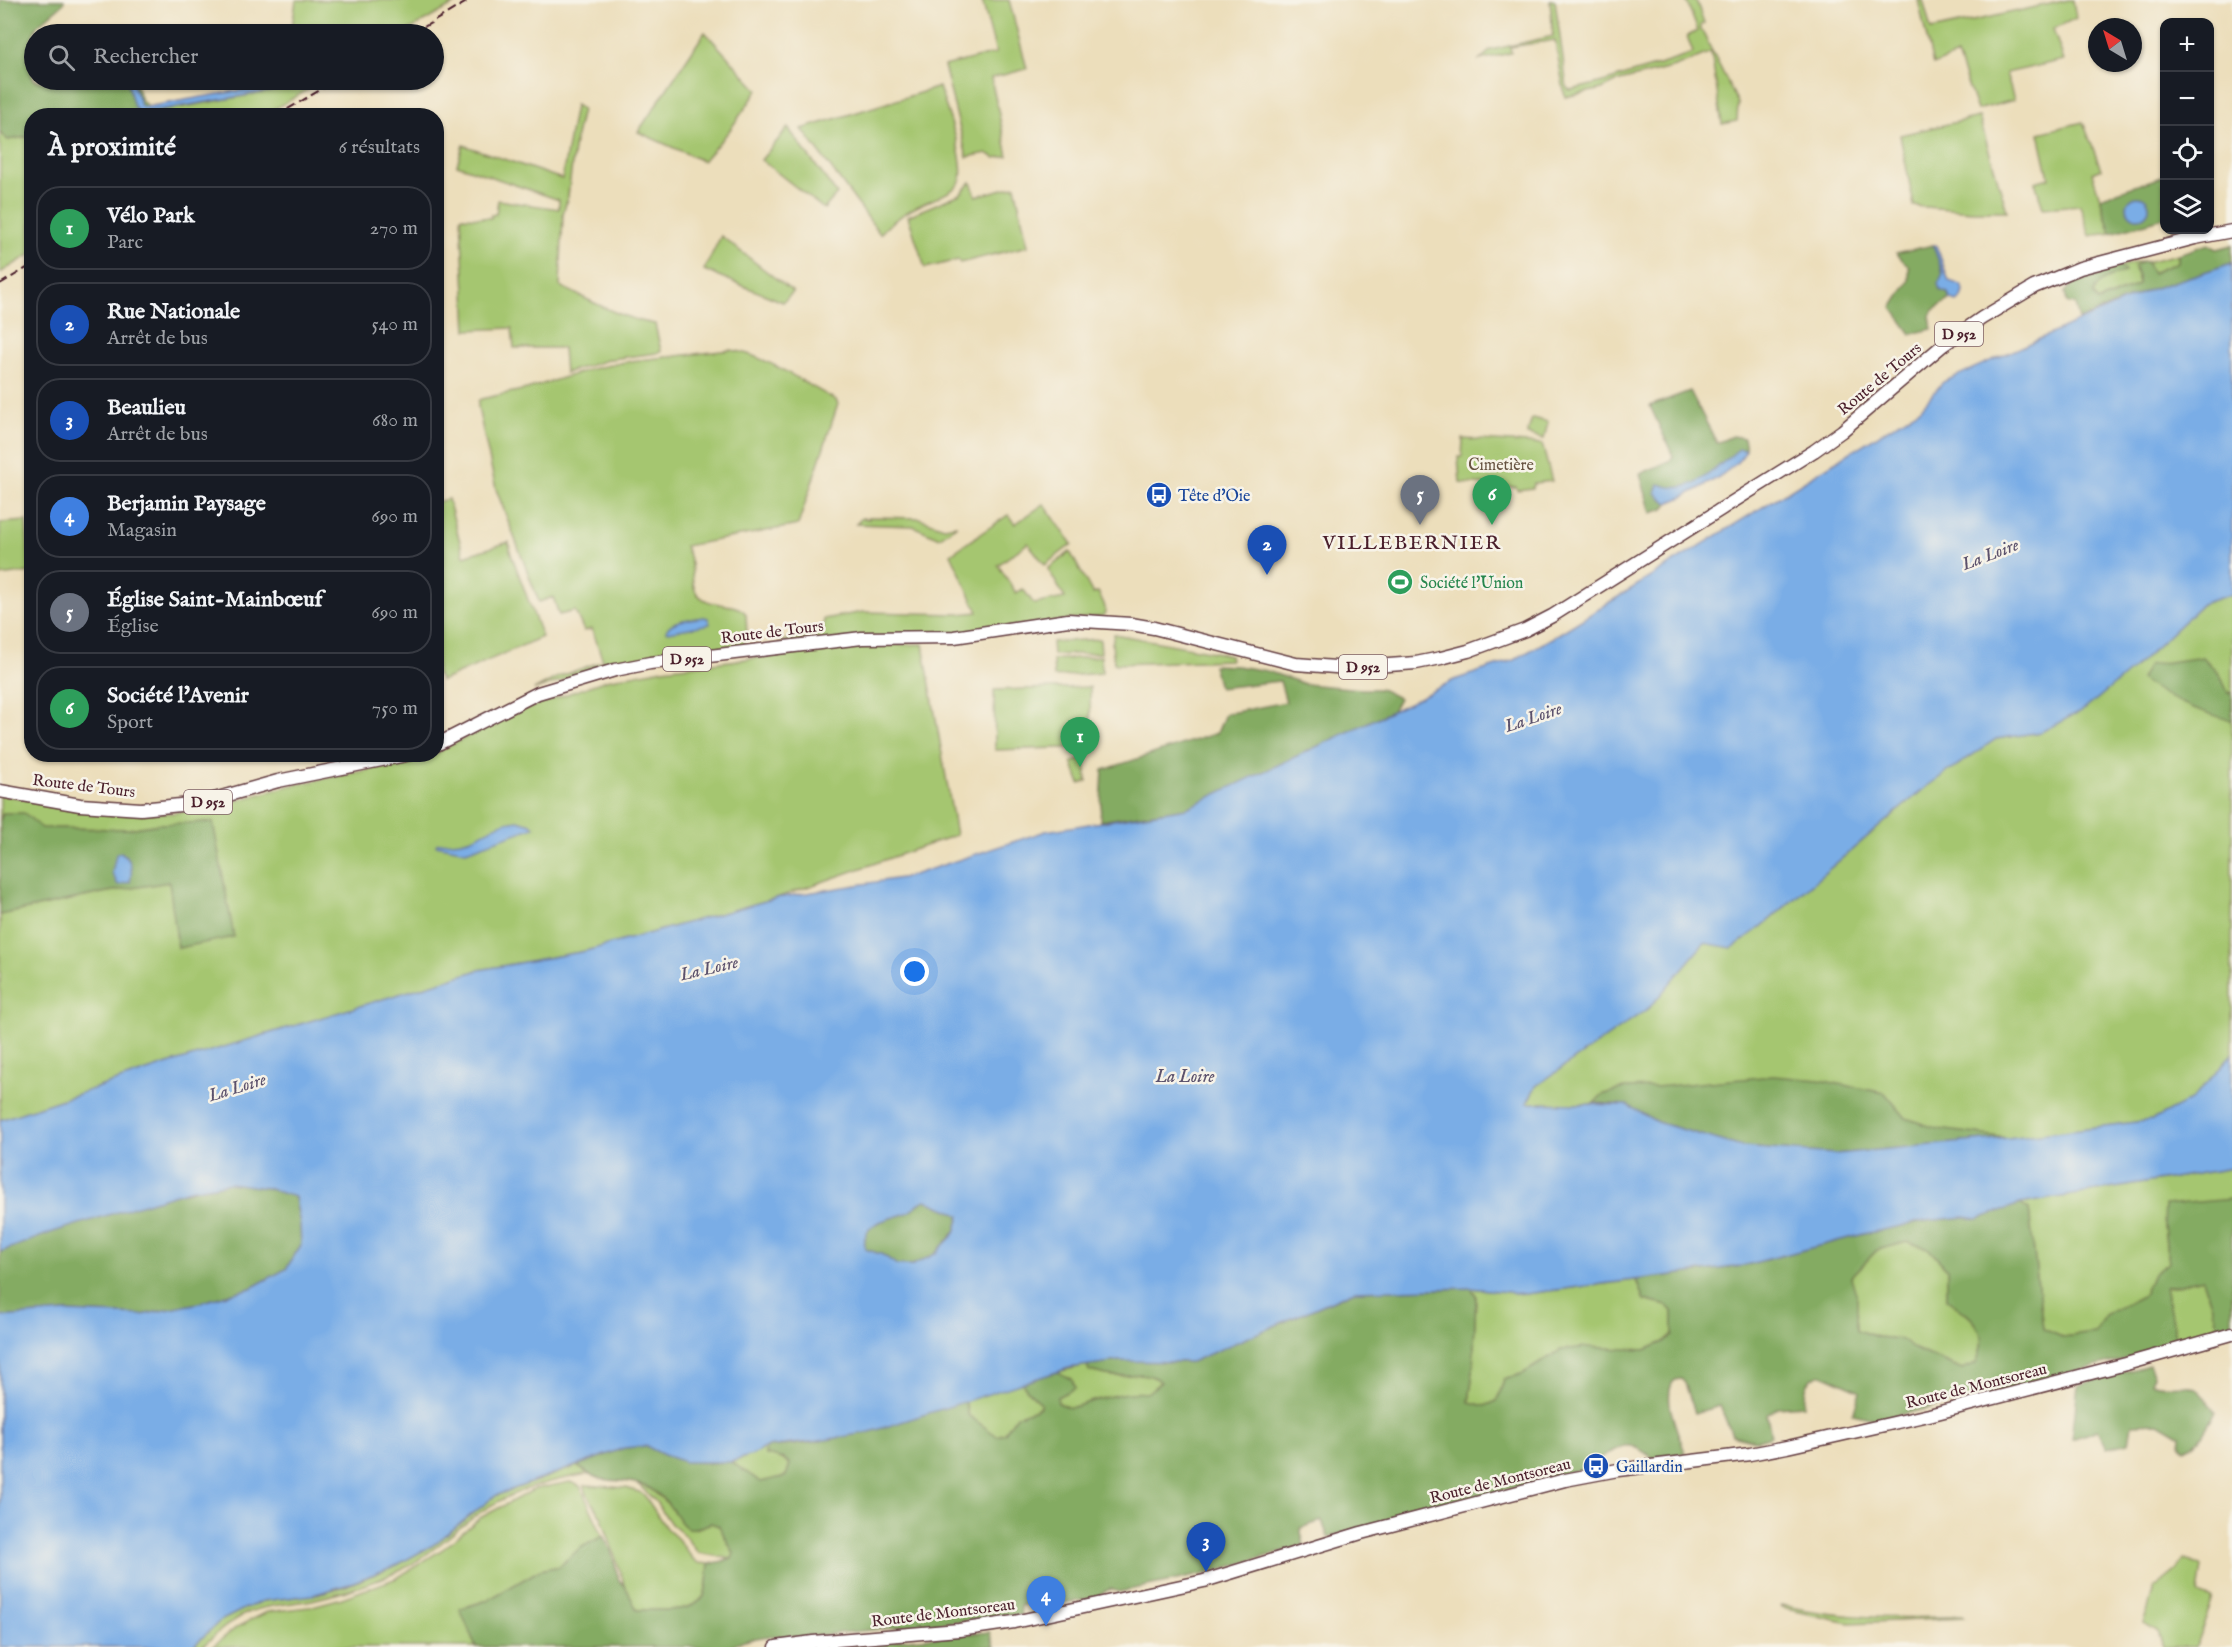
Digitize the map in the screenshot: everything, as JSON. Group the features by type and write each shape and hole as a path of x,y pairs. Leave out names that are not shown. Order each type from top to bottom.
{"main road":[{"name":"Route de Tours","path":"444,741 538,693 615,670 753,650 862,638 954,637 1021,628 1110,627 1204,641 1296,664 1348,668 1416,663 1468,651 1519,631 1560,611 1814,451 1861,416 1943,345 1982,318 2034,287 2080,268 2195,238 2232,231"},
{"name":"Route de Tours","path":"0,791 80,805 141,809 200,803 278,781 372,762"},
{"name":"Route de Montsoreau","path":"776,1647 959,1630 1014,1622 1204,1581 1361,1533 1565,1480 1618,1470 1787,1448 1939,1412 2232,1334"}],"green space":[{"path":"0,0 64,0 64,3 39,24 24,24 24,90 138,90 142,101 150,108 24,108 24,137 8,140 0,133"},
{"path":"296,0 462,0 420,24 292,24"},
{"path":"982,0 1009,0 1027,69 991,78 1008,156 995,158 987,153 967,157 944,66 996,53"},
{"path":"1550,0 1555,0 1567,88 1570,90 1610,80 1693,53 1687,36 1698,31 1686,0 1696,0 1704,23 1701,29 1738,103 1737,121 1722,124 1711,52 1675,67 1616,82 1602,89 1565,97 1555,40 1510,47 1511,53 1480,60 1491,50 1553,36"},
{"path":"1918,0 1923,0 1931,30 2068,0 2073,0 2076,18 2053,29 2064,60 2006,73 2014,100 1977,110 1957,55 1933,65"},
{"path":"705,32 758,90 729,131 703,161 638,132"},
{"path":"939,87 956,138 961,178 953,190 905,213 880,234 802,129"},
{"path":"308,90 276,108 177,108 272,91"},
{"path":"575,105 582,109 563,214 560,286 618,313 655,324 661,351 611,359 565,373 563,348 514,348 512,328 467,330 461,217 491,218 491,215 496,214 498,200 559,209 559,200 457,165 463,145 562,179"},
{"path":"1979,117 2007,211 1972,211 1914,206 1900,135"},
{"path":"2083,122 2101,169 2092,173 2111,233 2090,236 2080,205 2043,208 2035,182 2049,178 2039,133"},
{"path":"788,128 837,194 824,209 761,160"},
{"path":"0,133 8,140 24,137 24,258 0,273"},
{"path":"2160,177 2160,219 2111,233 2100,198"},
{"path":"971,182 976,196 1015,186 1028,246 960,263 958,260 925,268 908,216 960,194"},
{"path":"721,236 793,292 783,302 704,270"},
{"path":"2208,244 2217,249 2232,245 2232,263 2149,290 2079,320 2075,304 2067,303 2065,292 2075,282 2120,266 2125,272 2106,279 2095,289 2093,294 2098,302 2138,285 2138,275 2134,267 2142,261 2146,262 2152,273 2178,262 2178,254"},
{"path":"1933,245 1943,273 1940,290 1948,293 1950,300 1933,310 1930,316 1932,329 1911,334 1892,308 1909,281 1909,267 1896,253"},
{"path":"2178,254 2178,262 2152,273 2146,262"},
{"path":"2142,261 2134,267 2138,275 2138,285 2097,302 2093,294 2102,282 2124,272 2120,266"},
{"path":"731,350 757,357 785,371 836,400 838,404 798,525 685,546 691,564 693,585 701,598 736,607 746,614 747,636 744,645 602,668 534,690 558,677 603,661 592,629 584,631 575,611 559,615 553,597 539,602 496,489 478,401 527,389 591,369 630,361"},
{"path":"1690,391 1717,443 1732,436 1744,438 1746,450 1737,453 1697,483 1669,491 1661,498 1668,503 1664,509 1651,513 1640,474 1670,461 1673,456 1650,406"},
{"path":"1532,418 1548,422 1544,439 1527,435"},
{"name":"Cimetière","path":"1463,439 1542,444 1552,481 1534,483 1533,488 1517,490 1516,487 1460,483 1458,457 1462,457"},
{"path":"448,499 464,556 509,542 510,551 542,637 444,680 444,500"},
{"path":"1044,504 1072,544 1045,565 1028,543 998,565 1016,593 1023,589 1034,604 1065,598 1048,569 1070,552 1093,594 1098,592 1106,612 1103,616 965,632 780,643 804,636 823,626 824,619 863,612 959,614 978,612 951,554 1008,515 1015,524"},
{"path":"868,517 919,518 944,527 957,525 939,538 913,526 856,524 862,518 869,519"},
{"path":"24,521 24,573 0,576 0,523"},
{"path":"2232,594 2232,1054 2191,1100 2153,1120 2008,1138 1835,1154 1627,1105 1527,1103 1536,1086 1650,1007 1704,943 1761,927 1927,786 1996,739 2041,732 2134,668 2202,604"},
{"path":"1114,634 1230,655 1231,660 1117,664 1114,663 1112,644"},
{"path":"1100,639 1101,653 1053,655 1052,642"},
{"path":"923,644 956,835 776,898 586,951 479,970 168,1064 0,1120 0,915 107,892 169,882 219,853 63,844 160,824 128,829 41,828 3,813 0,821 0,795 116,812 172,813 215,807 288,786 408,762 444,762 444,748 515,713 606,680 663,669 876,645"},
{"path":"1101,656 1102,673 1054,677 1053,660"},
{"path":"2203,657 2220,675 2228,693 2232,692 2232,721 2184,704 2140,679 2148,665"},
{"path":"1213,665 1267,671 1305,684 1381,689 1399,698 1392,711 1187,808 1100,821 1103,770 1217,733 1225,714 1286,702 1280,681 1219,688"},
{"path":"1090,687 1091,747 995,750 994,690"},
{"path":"1085,759 1087,781 1080,784 1072,762"},
{"path":"3,813 24,813 42,828 128,829 160,824 213,822 234,937 178,948 169,882 107,892 0,915 0,821"},
{"path":"1773,1076 1819,1080 1885,1093 1906,1118 1938,1129 2008,1138 1835,1154 1742,1147 1657,1122 1627,1105 1594,1103 1602,1095 1624,1088"},
{"path":"2232,1168 2232,1199 2217,1201 2164,1225 2168,1263 2153,1274 2144,1295 2105,1315 2096,1333 2062,1337 2043,1329 2029,1210 2020,1204"},
{"path":"230,1183 266,1188 295,1197 301,1245 286,1269 251,1288 199,1303 142,1315 65,1312 0,1317 0,1252 114,1212 172,1195"},
{"path":"2232,1199 2232,1331 2221,1334 2203,1279 2165,1287 2177,1346 1985,1395 1878,1420 1853,1414 1860,1392 1822,1374 1809,1382 1804,1405 1777,1407 1767,1415 1771,1436 1755,1441 1732,1435 1720,1406 1695,1413 1685,1383 1681,1379 1674,1380 1670,1388 1670,1406 1685,1453 1653,1458 1636,1448 1625,1446 1585,1468 1328,1537 1322,1521 1300,1528 1304,1545 1210,1573 1119,1592 1111,1589 1103,1592 1098,1598 1055,1604 1052,1599 1020,1606 1021,1615 801,1637 764,1636 730,1647 476,1647 460,1609 488,1600 540,1570 560,1566 580,1548 603,1536 611,1550 619,1580 625,1586 637,1610 683,1609 698,1602 705,1593 709,1564 732,1559 734,1553 719,1526 711,1523 695,1528 686,1527 667,1503 651,1489 633,1483 598,1478 577,1466 624,1448 646,1446 664,1455 703,1463 731,1462 761,1482 786,1476 790,1464 784,1459 765,1455 766,1447 842,1437 965,1401 968,1415 997,1436 1005,1433 1016,1416 1039,1408 1041,1403 1022,1383 1057,1372 1072,1379 1075,1388 1057,1397 1058,1403 1070,1408 1118,1395 1147,1393 1161,1382 1146,1375 1104,1375 1089,1371 1087,1365 1118,1361 1191,1362 1355,1291 1471,1288 1476,1295 1473,1371 1469,1402 1485,1406 1497,1401 1504,1380 1524,1373 1561,1350 1586,1347 1645,1350 1664,1342 1673,1335 1673,1312 1667,1306 1644,1300 1636,1280 1742,1266 1864,1234 1925,1221 1964,1217 1978,1219 2020,1204 2029,1210 2043,1329 2062,1337 2095,1333 2105,1315 2144,1295 2153,1274 2168,1263 2164,1225 2165,1205","holes":["1907,1242 1928,1248 1947,1269 1947,1300 1972,1319 1981,1333 1982,1342 1976,1363 1962,1369 1915,1349 1901,1339 1877,1337 1857,1330 1857,1297 1851,1277 1877,1250"]},
{"path":"926,1200 960,1216 955,1232 935,1254 913,1265 897,1265 883,1255 865,1249 865,1240 871,1227 884,1220 910,1212 920,1202"},
{"path":"1907,1242 1928,1248 1947,1269 1947,1300 1972,1319 1981,1333 1982,1342 1976,1363 1962,1369 1915,1349 1901,1339 1877,1337 1857,1330 1851,1277 1877,1250"},
{"path":"2203,1279 2221,1334 2177,1346 2164,1288"},
{"path":"1636,1280 1644,1300 1668,1306 1673,1312 1673,1334 1664,1342 1645,1350 1561,1350 1524,1373 1504,1380 1497,1401 1485,1406 1469,1402 1473,1371 1476,1295 1471,1288 1525,1294"},
{"path":"1087,1365 1090,1371 1104,1375 1146,1374 1161,1381 1147,1394 1118,1395 1070,1408 1058,1403 1056,1397 1074,1388 1072,1379 1057,1372"},
{"path":"2149,1365 2154,1375 2151,1383 2162,1386 2192,1387 2216,1412 2193,1445 2185,1450 2180,1445 2181,1436 2159,1423 2132,1424 2129,1443 2107,1448 2098,1430 2072,1439 2078,1385"},
{"path":"1022,1383 1041,1403 1038,1408 1016,1416 1005,1433 997,1436 968,1415 965,1401"},
{"path":"766,1447 765,1455 777,1457 790,1464 786,1476 761,1482 731,1462 752,1455"},
{"path":"577,1466 588,1474 546,1483 493,1504 418,1560 395,1573 333,1595 265,1607 250,1612 230,1623 202,1647 192,1647 220,1621 263,1601 313,1595 346,1586 397,1565 433,1545 495,1496"},
{"path":"570,1482 580,1486 603,1536 580,1548 560,1566 540,1570 488,1600 461,1608 476,1647 212,1647 237,1627 267,1612 309,1607 397,1578 443,1549 480,1518 535,1489"},
{"path":"636,1482 652,1490 696,1529 711,1523 719,1526 734,1554 732,1559 698,1553 683,1534 671,1524 656,1502"},
{"path":"585,1485 626,1488 645,1496 666,1528 678,1539 692,1558 698,1563 709,1564 704,1596 698,1602 683,1609 637,1610 625,1586 602,1518 586,1493"},
{"path":"2184,1559 2202,1567 2198,1594 2213,1599 2195,1647 2162,1647 2157,1631 2144,1623 2154,1588 2176,1570"},
{"path":"1781,1605 1849,1615 1894,1618 1962,1616 1964,1618 1849,1623 1782,1608"},
{"path":"990,1632 995,1647 838,1647 849,1644"}],"water":[{"path":"130,90 135,90 141,106 146,107 241,90 273,90 172,108 134,107"},
{"path":"2138,196 2146,199 2149,207 2146,215 2138,218 2130,215 2127,207 2130,199"},
{"path":"1933,245 1936,245 1949,281 1961,285 1964,291 1962,298 1957,302 1950,300 1948,293 1940,290 1938,284 1943,273"},
{"name":"La Loire","path":"2232,263 2232,594 2202,604 2134,668 2085,709 2041,732 1996,739 1927,786 1761,927 1732,948 1704,943 1650,1007 1536,1086 1527,1103 1627,1105 1657,1122 1742,1147 1835,1154 2008,1138 2152,1120 2191,1100 2232,1054 2232,1168 2020,1204 1978,1219 1964,1217 1925,1221 1864,1234 1742,1266 1525,1294 1471,1288 1354,1291 1191,1362 1118,1361 1069,1368 870,1432 766,1447 752,1455 731,1462 685,1462 646,1446 624,1448 495,1496 433,1545 397,1565 313,1595 263,1601 244,1609 220,1621 192,1647 0,1647 0,1317 65,1312 142,1315 199,1303 251,1288 286,1269 301,1245 295,1197 266,1188 230,1183 189,1190 53,1232 0,1252 0,1120 168,1064 479,970 586,951 776,898 907,877 1046,831 1187,808 1454,680 1514,660 1920,409 1943,382 2149,290","holes":["926,1200 960,1216 955,1233 935,1254 913,1265 897,1265 883,1255 865,1249 865,1240 871,1227 884,1220 907,1213"]},
{"path":"1739,449 1746,450 1733,466 1699,489 1668,503 1656,493 1659,484 1682,487 1702,479"},
{"path":"708,618 710,624 666,631 677,622"},
{"path":"518,820 534,827 466,851 436,845 477,836 501,824"},
{"path":"121,852 131,865 131,873 130,882 118,885 112,873 116,854"}],"railway":[{"path":"429,24 470,0"},
{"path":"290,108 320,90"},
{"path":"0,284 24,270"}],"place":[{"name":"Tête d'Oie","path":"1159,495"},
{"name":"Église Saint-Mainbœuf","path":"1420,525"},
{"name":"Société l'Avenir","path":"1492,525"},
{"name":"Rue Nationale","path":"1267,575"},
{"name":"Société l'Union","path":"1400,582"},
{"name":"Vélo Park","path":"1080,767"},
{"name":"Gaillardin","path":"1596,1466"},
{"name":"Beaulieu","path":"1206,1572"},
{"name":"Berjamin Paysage","path":"1046,1626"}],"district":[{"name":"VILLEBERNIER","path":"1412,542"}]}
